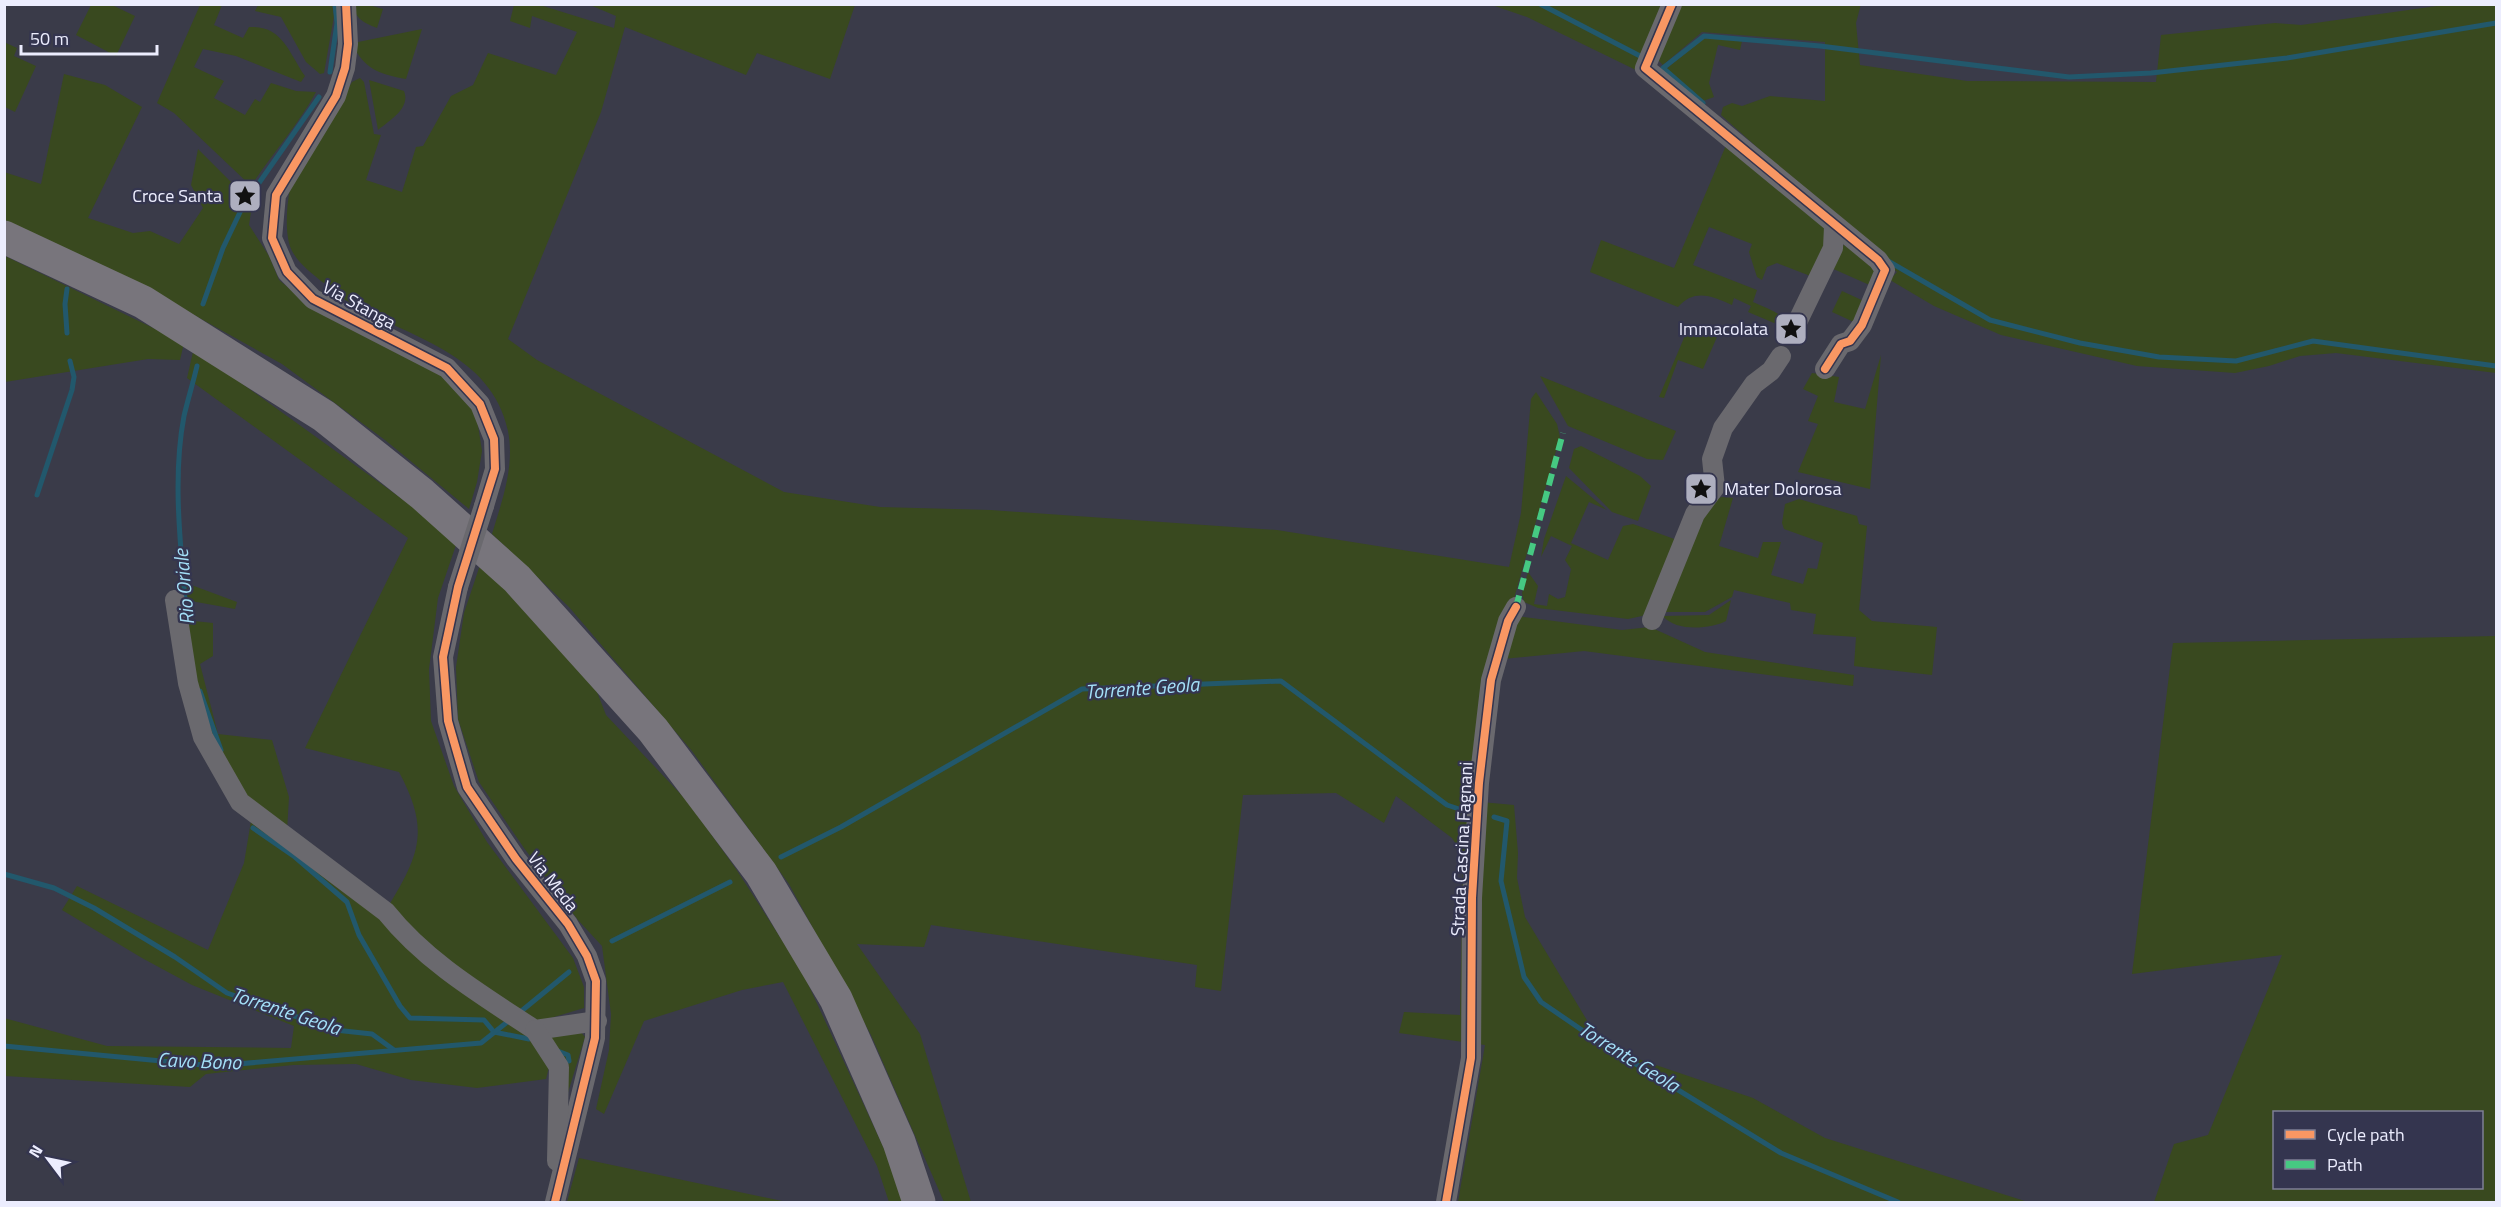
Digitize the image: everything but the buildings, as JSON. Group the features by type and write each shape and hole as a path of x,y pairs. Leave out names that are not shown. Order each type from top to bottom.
{"highway":[{"path":"4,237 143,302 324,416 422,494 517,579 653,730 761,873 836,999 899,1142 919,1203"}],"street":[{"name":"Via Stanga","path":"346,4 348,44 345,68 336,96 276,195 272,238 287,272 314,299 447,368 480,404 494,439 495,469 458,587"},
{"path":"1672,4 1646,68 1834,226 1878,260 1885,270 1862,325 1850,341 1841,344 1825,369"},
{"path":"1793,331 1833,248 1834,226"},
{"path":"1652,620 1695,514 1715,487 1712,459 1723,428 1754,384 1771,371 1781,356"},
{"name":"Via Meda","path":"458,587 443,657 448,721 467,787 516,859 568,924 587,956 596,981 595,1038 556,1195"},
{"path":"175,600 188,683 202,737 240,802 386,912 401,930 441,966 529,1026 559,1067 556,1195"},
{"name":"Strada Cascina Fagnani","path":"1446,1203 1472,1058 1472,898 1479,783 1490,691 1508,621 1516,607"},
{"path":"529,1026 597,1021"}],"green space":[{"path":"354,4 383,9 377,28 358,17"},
{"path":"1861,4 1856,23 1860,65 1967,81 2156,82 2161,35 2275,23 2301,25 2444,5 2496,5 2496,373 2336,353 2300,356 2269,366 2235,373 2137,366 2001,335 1934,306 1890,280 1897,272 1721,115 1723,107 1732,103 1742,106 1770,96 1825,101 1825,42 1702,32 1663,65 1658,60 1681,5"},
{"path":"91,5 112,5 135,16 116,56 76,35"},
{"path":"200,5 222,5 214,25 243,38 249,27 269,30 277,35 289,49 305,76 301,82 236,56 203,49 194,67 224,81 214,98 245,115 255,99 260,102 271,83 296,91 316,92 251,186 174,113 157,103"},
{"path":"258,5 332,5 334,16 324,73 320,74 306,62 281,17 255,11"},
{"path":"514,5 540,5 614,28 616,16 590,5 855,5 830,79 757,53 746,75 625,27 601,112 508,339 537,360 784,492 880,507 991,510 1277,530 1509,567 1521,513 1531,399 1536,392 1557,424 1560,437 1515,595 1479,709 1481,802 1514,805 1518,853 1517,878 1525,917 1603,1047 1753,1098 1825,1138 2028,1202 1458,1202 1485,1045 1399,1033 1404,1012 1460,1015 1463,855 1452,838 1396,796 1384,823 1336,793 1243,795 1221,991 1195,987 1197,965 931,925 924,947 857,944 920,1034 971,1202 944,1202 871,1035 789,884 692,751 569,607 492,534 509,470 510,444 499,404 485,383 445,350 346,301 302,264 289,243 287,216 290,188 352,82 360,78 364,82 374,134 381,135 366,180 402,192 416,147 423,146 451,96 473,85 488,53 556,75 577,32 532,16 530,28 510,21"},
{"path":"1492,5 1668,5 1640,72 1527,17"},
{"path":"422,29 406,79 390,76 370,67 355,49 358,42"},
{"path":"1705,37 1742,41 1740,50 1718,45 1709,83 1714,97 1703,101 1666,69"},
{"path":"4,42 17,48 14,56 36,66 15,112 5,107"},
{"path":"64,74 105,85 142,107 88,218 133,233 150,231 179,244 203,208 191,185 198,149 237,188 235,197 252,205 249,225 269,256 279,280 301,298 445,373 471,402 477,419 482,451 477,482 469,509 385,440 282,364 135,282 5,221 4,172 41,184"},
{"path":"369,80 404,91 405,103 402,108 378,130"},
{"path":"1727,143 1830,233 1813,277 1777,263 1767,267 1762,280 1757,277 1749,252 1752,244 1709,227 1693,265 1757,290 1753,302 1781,316 1793,331 1748,312 1751,306 1734,298 1732,305 1711,297 1697,296 1684,301 1678,307 1590,272 1601,240 1674,268"},
{"path":"1845,243 1875,262 1874,287 1829,267"},
{"path":"5,256 184,343 180,360 148,359 5,382"},
{"path":"1842,291 1866,302 1856,323 1832,312"},
{"path":"1689,326 1717,337 1703,369 1678,360 1664,398 1659,397"},
{"path":"193,352 205,357 423,514 457,542 438,598 429,669 431,721 454,786 487,842 573,958 584,987 584,1008 534,1023 550,1063 546,1079 477,1088 411,1080 356,1064 293,1065 206,1074 190,1087 5,1076 4,1018 107,1046 291,1048 294,1026 192,985 62,910 77,886 208,950 244,863 252,815 211,737 199,703 184,620 213,623 213,656 200,664 218,734 272,740 289,797 287,831 388,907 408,872 414,856 418,826 409,792 399,772 305,748 408,538 187,378"},
{"path":"1881,355 1870,489 1798,472 1818,424 1808,421 1818,396 1803,389 1812,373 1839,377 1834,402 1865,409"},
{"path":"1540,376 1676,431 1663,460 1647,459 1568,426"},
{"path":"1581,446 1640,476 1651,486 1638,521 1612,512 1569,468 1574,449"},
{"path":"1566,476 1607,510 1589,502 1571,543 1608,560 1623,526 1633,524 1677,540 1647,612 1642,616 1628,619 1538,608 1524,602 1522,593 1528,572 1538,586 1534,604 1547,606 1549,594 1558,599 1565,597 1571,569 1565,560 1572,546 1551,536 1541,557 1544,539"},
{"path":"1733,498 1719,546 1758,558 1763,542 1781,542 1771,575 1803,584 1808,568 1817,569 1823,543 1784,529 1782,523 1785,504 1799,499 1857,516 1859,524 1867,526 1859,610 1872,621 1937,627 1932,675 1854,666 1856,637 1813,634 1816,614 1791,610 1790,603 1734,590 1732,597 1705,612 1665,612 1706,508 1711,509 1716,499"},
{"path":"481,562 594,684 606,715 688,802 736,869 802,971 886,1153 903,1202 889,1202 877,1166 783,982 742,990 644,1021 604,1114 596,1109 609,1050 611,1014 602,946 578,920 524,848 479,782 458,719 456,667 464,613"},
{"path":"178,580 237,602 235,609 180,599"},
{"path":"1731,600 1726,621 1711,626 1684,627 1676,625 1663,616 1709,615"},
{"path":"1516,616 1622,630 1650,627 1705,652 1854,675 1853,686 1584,651 1503,659"},
{"path":"2496,636 2496,1202 2154,1202 2174,1144 2208,1135 2282,955 2132,974 2173,643"},
{"path":"579,1030 585,1037 565,1102 542,1037"},
{"path":"579,1158 787,1202 567,1202"}],"waterway":[{"name":"Rio Oriale","path":"330,72 337,23 335,4"},
{"path":"1540,4 1642,57"},
{"path":"1703,103 1663,68 1704,36 1820,46 2069,77 2151,73 2287,58 2496,23"},
{"name":"Rio Oriale","path":"203,304 223,248 243,206 319,97"},
{"path":"1888,261 1990,320 2080,343 2159,357 2236,361 2313,341 2496,366"},
{"path":"67,289 65,304 67,333"},
{"path":"37,495 72,390 74,377 70,361"},
{"name":"Rio Oriale","path":"186,611 178,489 180,440 197,366"},
{"name":"Torrente Geola","path":"781,857 841,827 1082,689 1281,681 1447,805 1468,812"},
{"name":"Rio Oriale","path":"200,691 221,750"},
{"name":"Torrente Geola","path":"1494,817 1507,821 1501,881 1524,977 1541,1002 1595,1039 1781,1153 1898,1202"},
{"name":"Rio Oriale","path":"253,828 295,857 347,902 359,935 400,1006 410,1018 484,1020 494,1032 529,1039"},
{"name":"Torrente Geola","path":"4,874 54,888 94,908 175,957 227,993 335,1030 372,1034 394,1050"},
{"name":"Torrente Geola","path":"612,941 730,882"},
{"name":"Torrente Geola","path":"519,1013 569,972"},
{"name":"Cavo Bono","path":"4,1046 214,1066 481,1043 511,1019"},
{"path":"555,1050 568,1055 569,1061"}],"marked path":[{"path":"1516,607 1563,433"}],"cycle path":[{"path":"346,4 348,44 345,68 336,96 276,195 272,238 287,272 313,299 447,368 480,404 494,439 495,469 458,587 443,657 448,721 467,787 516,859 568,924 587,956 596,981 595,1038 555,1202"},
{"path":"1672,4 1645,68 1878,260 1885,270 1862,325 1850,341 1841,344 1825,369"},
{"path":"1446,1202 1471,1058 1472,898 1479,783 1491,680 1508,621 1516,607"}],"place":[{"name":"Croce Santa","path":"245,196"},
{"name":"Immacolata","path":"1791,329"},
{"name":"Mater Dolorosa","path":"1701,489"}]}
